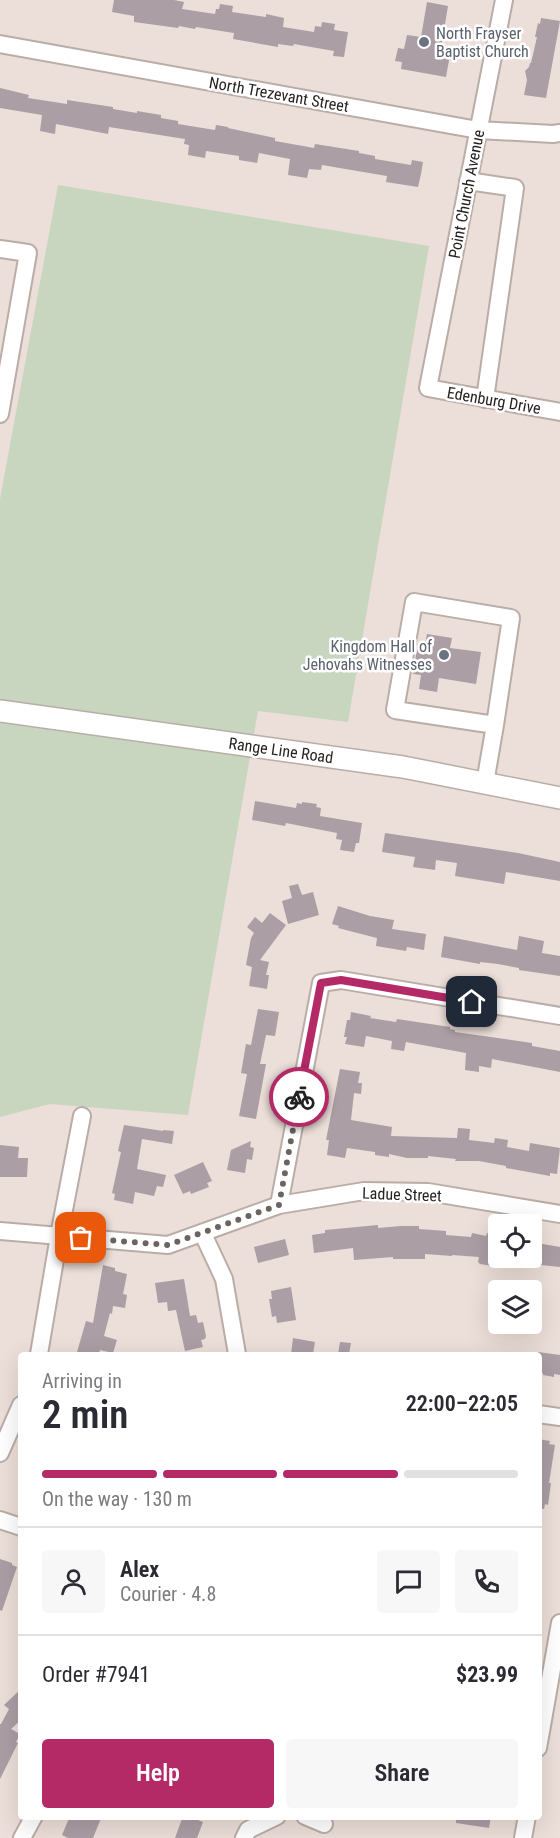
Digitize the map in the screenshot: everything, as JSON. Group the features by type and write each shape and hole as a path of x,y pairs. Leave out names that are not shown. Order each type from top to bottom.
{"main road":[{"name":"Range Line Road","path":"0,711 403,766 560,798"}],"street":[{"name":"Point Church Avenue","path":"428,388 504,0"},
{"name":"North Trezevant Street","path":"0,44 478,130 560,133"},
{"path":"468,181 515,188 485,399"},
{"path":"0,249 28,253 7,331 0,414"},
{"name":"Edenburg Drive","path":"428,388 560,412"},
{"path":"485,783 495,725 511,618 414,602 395,710 495,725"},
{"path":"279,1205 321,983 341,980 560,1016"},
{"path":"39,1352 82,1116"},
{"name":"Ladue Street","path":"0,1231 168,1245 279,1205 364,1191 428,1192 560,1214"},
{"path":"203,1234 224,1279 237,1352"},
{"path":"0,1453 18,1412"},
{"path":"542,1415 560,1417"},
{"path":"0,1520 18,1526"},
{"path":"542,1725 560,1623"},
{"path":"22,1838 32,1820"},
{"path":"244,1838 248,1830 269,1820"},
{"path":"314,1820 324,1824"},
{"path":"523,1838 526,1820"}],"green space":[{"path":"58,185 429,246 348,722 258,711 188,1115 50,1104 0,1117 0,499"}],"building":[{"path":"114,0 174,0 184,2 182,9 215,14 220,4 233,6 232,12 266,17 266,14 284,18 283,27 314,32 315,26 321,27 322,22 335,24 334,30 348,32 344,57 333,56 334,51 294,44 293,46 278,44 278,47 233,39 234,33 196,27 195,29 179,26 178,28 134,22 134,16 112,12"},
{"name":"North Frayser Baptist Church","path":"427,2 448,6 441,48 451,49 446,77 401,69 402,62 395,61 398,48 404,49 407,35 421,37"},
{"path":"541,18 560,21 546,98 524,95 527,80 525,71 531,63 538,23 540,24"},
{"path":"0,88 29,95 28,98 67,104 67,100 113,107 113,109 137,113 137,111 161,115 161,118 178,121 178,124 215,130 216,125 275,138 275,141 314,148 315,144 359,151 359,153 375,156 375,159 411,165 412,160 423,162 421,174 418,187 386,182 387,176 322,165 321,170 309,169 307,178 288,175 290,159 259,153 257,163 239,160 239,156 206,151 205,158 188,155 189,145 184,144 185,139 109,127 108,134 56,124 55,134 40,131 42,115 0,108"},
{"path":"427,634 452,638 450,648 481,652 476,684 439,678 437,692 419,689 421,675 413,674 418,643 425,644"},
{"path":"255,801 296,808 297,803 302,804 302,802 317,804 316,807 321,808 320,816 362,823 359,843 356,843 354,852 340,850 342,840 336,839 337,833 286,823 285,826 252,820"},
{"path":"385,833 518,853 560,862 560,881 506,872 504,884 455,876 457,863 436,860 435,870 413,867 415,857 382,852"},
{"path":"298,884 302,895 313,892 319,915 288,924 282,901 292,898 289,886"},
{"path":"338,906 370,916 394,920 392,929 426,934 424,950 407,947 406,951 376,946 377,938 338,928 339,926 332,924"},
{"path":"270,913 286,925 260,960 269,962 266,975 269,975 267,989 249,986 252,967 246,965 254,933 247,927 255,917 262,923"},
{"path":"444,936 517,950 519,936 544,941 542,953 560,956 560,976 519,970 519,968 498,964 480,962 480,964 441,957"},
{"path":"258,1009 279,1012 275,1036 266,1035 260,1064 266,1064 256,1119 239,1116 247,1074 241,1073 246,1044 251,1045"},
{"path":"351,1012 396,1022 397,1019 450,1027 455,1032 532,1043 532,1046 560,1051 560,1072 492,1059 491,1068 479,1066 479,1072 465,1070 466,1053 406,1042 404,1051 391,1049 392,1041 366,1036 364,1047 345,1044 347,1020 350,1020"},
{"path":"340,1069 360,1072 358,1083 362,1083 361,1094 354,1093 351,1120 392,1127 391,1136 457,1138 458,1128 470,1129 469,1140 494,1143 495,1138 508,1140 507,1147 529,1151 530,1143 560,1148 557,1174 550,1173 550,1176 479,1161 455,1161 456,1159 428,1156 428,1158 407,1158 389,1154 389,1157 375,1155 375,1152 347,1148 345,1158 327,1155 329,1140 326,1140"},
{"path":"124,1125 174,1131 172,1144 142,1139 137,1169 166,1175 163,1187 157,1186 154,1196 135,1192 133,1204 114,1200 115,1194 112,1193"},
{"path":"251,1141 250,1147 254,1148 252,1160 247,1159 245,1173 227,1170 231,1150"},
{"path":"0,1145 19,1147 18,1158 28,1158 27,1177 0,1177"},
{"path":"203,1162 212,1181 207,1183 209,1187 191,1194 190,1191 183,1194 174,1175"},
{"path":"378,1225 378,1228 419,1226 419,1229 446,1231 446,1235 471,1237 472,1233 486,1236 488,1233 488,1265 480,1264 479,1257 452,1255 425,1254 425,1259 393,1259 393,1257 354,1260 353,1248 314,1253 312,1235 325,1233 325,1230"},
{"path":"285,1239 289,1255 258,1263 254,1247"},
{"path":"542,1244 560,1247 560,1267 542,1265"},
{"path":"103,1265 127,1274 123,1294 127,1295 125,1308 113,1306 104,1336 117,1340 113,1352 100,1350 100,1352 77,1352 86,1321 93,1323"},
{"path":"184,1279 190,1316 196,1315 198,1323 203,1322 206,1336 201,1340 203,1347 185,1351 176,1310 168,1311 167,1302 158,1303 155,1283"},
{"path":"291,1287 296,1320 277,1323 276,1316 272,1317 269,1299 272,1299 271,1291"},
{"path":"293,1338 315,1342 313,1352 291,1352"},
{"path":"340,1342 351,1343 349,1352 338,1352"},
{"path":"542,1353 560,1355 560,1375 554,1374 554,1377 543,1375"},
{"path":"542,1440 550,1441 549,1444 555,1445 548,1505 545,1504 544,1509 542,1509"},
{"path":"0,1559 17,1567 2,1611 0,1610"},
{"path":"18,1692 18,1723 11,1729 18,1733 16,1742 18,1743 0,1779 0,1724 9,1709 4,1705"},
{"path":"68,1820 100,1820 93,1838 68,1838 62,1835"},
{"path":"182,1820 203,1822 197,1838 175,1838"},
{"path":"456,1820 490,1820 489,1828 456,1823"}],"way so far":[{"path":"81,1238 168,1245 279,1205 299,1097"}],"place":[{"name":"North Frayser Baptist Church","path":"424,42"},
{"name":"Kingdom Hall of Jehovahs Witnesses","path":"444,655"}],"route":[{"path":"299,1097 321,983 341,980 472,1002"}]}
